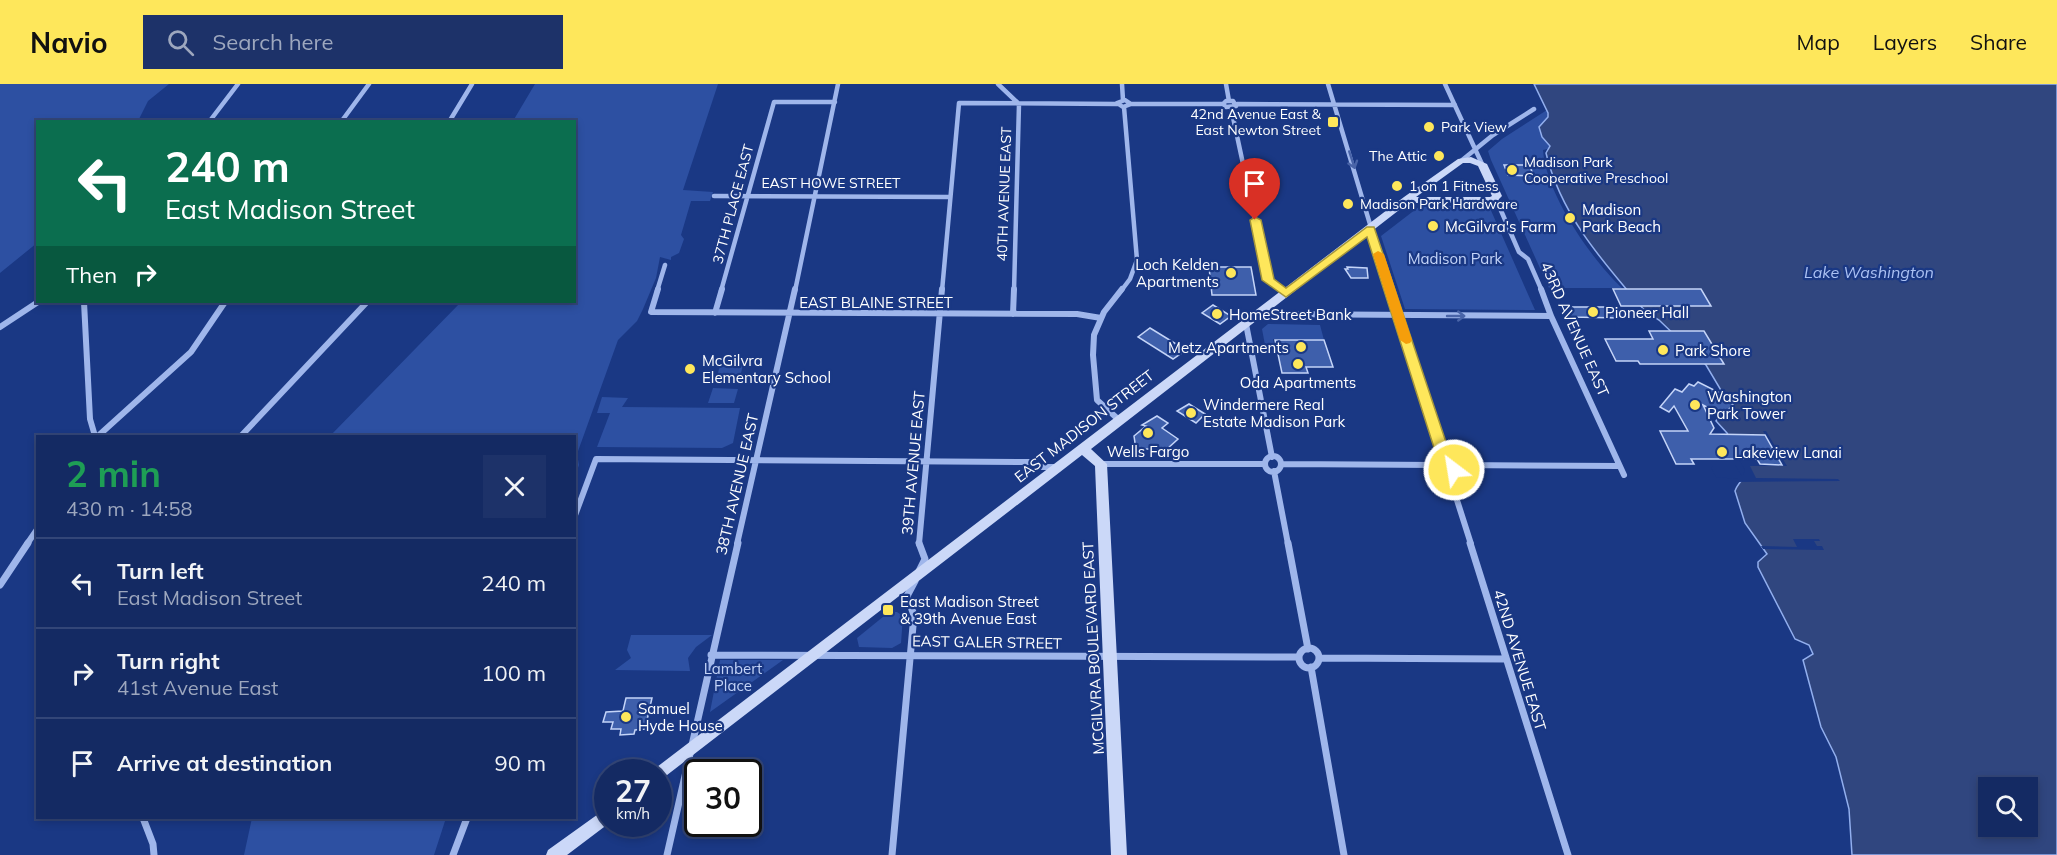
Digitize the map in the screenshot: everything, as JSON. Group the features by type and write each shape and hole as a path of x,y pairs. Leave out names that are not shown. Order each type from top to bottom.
{"street":[{"path":"211,120 238,84"},
{"path":"342,120 369,84"},
{"path":"450,120 472,84"},
{"name":"38TH AVENUE EAST","path":"667,855 816,196 838,84"},
{"path":"998,84 1019,104 1117,104 1124,107 1131,104 1223,104 1229,101 1237,104 1455,105"},
{"path":"1122,84 1123,100"},
{"path":"1226,84 1229,101"},
{"path":"1328,84 1370,216 1371,230 1444,459"},
{"name":"43RD AVENUE EAST","path":"1445,84 1497,196 1496,199 1519,252 1528,259 1551,311 1551,316 1624,476"},
{"path":"1117,104 1123,100"},
{"path":"1123,100 1131,104"},
{"name":"37TH PLACE EAST","path":"716,313 774,102 835,102"},
{"name":"39TH AVENUE EAST","path":"892,855 914,615 907,596 925,559 919,546 959,103 1019,104"},
{"name":"40TH AVENUE EAST","path":"1013,314 1019,104"},
{"path":"1223,104 1231,108"},
{"path":"1231,108 1237,104"},
{"path":"1119,420 1102,408 1095,399 1092,340 1101,318 1131,277 1137,260 1124,107"},
{"path":"1231,108 1268,280 1286,294"},
{"name":"EAST MADISON STREET","path":"672,764 1402,204 1493,135 1534,109"},
{"path":"1461,161 1471,160 1482,164"},
{"path":"1424,188 1434,200"},
{"name":"EAST HOWE STREET","path":"714,196 949,197"},
{"path":"1402,204 1416,200 1496,199"},
{"name":"EAST BLAINE STREET","path":"665,265 651,312 1077,314 1101,318"},
{"path":"0,327 36,303"},
{"path":"84,303 90,419 97,435"},
{"path":"98,435 191,352 224,303"},
{"path":"242,435 366,303"},
{"path":"1259,314 1551,316"},
{"path":"1246,324 1272,457"},
{"path":"1083,449 1101,464 1264,464"},
{"path":"1264,464 1265,459 1272,457 1279,459 1282,464"},
{"path":"576,513 596,459 1031,462 1042,467 1059,467"},
{"path":"1437,465 1438,460 1444,459 1455,465 1620,466"},
{"name":"MCGILVRA BOULEVARD EAST","path":"1101,464 1119,855"},
{"path":"1264,464 1268,469 1274,471 1281,468 1282,464"},
{"path":"1282,464 1437,465"},
{"path":"1437,465 1441,470 1448,472 1454,470 1455,465"},
{"path":"1274,471 1308,649"},
{"name":"42ND AVENUE EAST","path":"1448,472 1568,855"},
{"path":"0,585 36,531"},
{"path":"1308,649 1316,652 1320,658 1318,664 1311,667 1303,665 1298,657 1300,651 1308,649"},
{"name":"EAST GALER STREET","path":"711,655 1298,657"},
{"path":"1320,658 1506,659"},
{"path":"1311,667 1344,855"},
{"path":"143,819 153,844 154,855"},
{"path":"453,855 466,819"},
{"path":"554,855 594,825"}],"green space":[{"path":"0,84 169,84 148,101 138,120 36,120 36,244 0,273"},
{"path":"535,84 718,84 683,190 713,192 710,201 691,201 681,235 684,239 679,253 671,257 671,260 660,257 656,278 637,321 618,340 577,454 579,465 576,473 576,435 331,435 460,303 576,303 576,120 514,120"},
{"name":"Madison Park","path":"1547,110 1548,117 1539,127 1542,137 1551,148 1543,150 1552,186 1584,243 1622,288 1549,288 1491,160 1488,151 1502,139"},
{"name":"Madison Park","path":"1420,206 1489,206 1535,310 1405,309 1381,236"},
{"path":"1268,324 1320,325 1324,340 1273,339 1274,345 1265,345 1262,329"},
{"path":"721,361 744,361 740,377 717,377"},
{"path":"713,388 738,389 734,403 708,403"},
{"path":"602,397 628,398 622,407 740,408 733,443 722,448 597,447 610,413 597,413"},
{"path":"889,612 897,612 903,616 901,643 892,648 859,647 857,638"},
{"path":"631,635 712,635 696,647 688,658 690,671 615,670 631,658 627,650"},
{"name":"Lambert Place","path":"720,660 783,660 710,712"},
{"path":"252,819 446,819 434,855 244,855"}],"water":[{"name":"Lake Washington","path":"1534,84 2057,84 2057,855 1852,855 1849,809 1836,757 1821,727 1803,660 1813,654 1809,645 1795,639 1758,567 1758,562 1767,554 1745,523 1735,491 1748,470 1727,433 1716,421 1728,402 1706,365 1659,320 1645,311 1600,257 1573,218 1553,176 1546,153 1550,146 1542,137 1539,127 1548,117"}],"pier":[{"path":"1763,431 1766,431 1787,466 1750,466 1756,478 1838,479 1840,481 1735,482 1738,479 1716,477 1711,468 1714,465 1735,465 1742,476 1745,470 1738,458 1756,458 1760,464 1782,465"},
{"path":"1793,539 1819,539 1820,541 1814,541 1824,550 1763,549 1761,546 1797,547"}],"building":[{"path":"1504,165 1529,165 1534,176 1508,175"},
{"path":"1209,267 1251,267 1256,295 1212,295"},
{"path":"1347,267 1367,268 1368,278 1351,278 1345,269 1348,269"},
{"path":"1613,289 1701,289 1711,306 1621,306"},
{"name":"HomeStreet Bank","path":"1213,305 1231,316 1220,324 1202,313"},
{"name":"Pioneer Hall","path":"1565,307 1616,307 1621,318 1570,317"},
{"path":"1150,328 1186,350 1173,359 1138,337"},
{"name":"Park Shore","path":"1649,331 1704,331 1724,364 1640,364 1638,361 1616,361 1605,339 1653,339"},
{"path":"1275,340 1324,340 1333,367 1306,367 1308,373 1282,373"},
{"path":"1698,382 1722,394 1720,398 1733,404 1724,416 1703,405 1714,428 1710,434 1765,435 1782,465 1760,464 1757,459 1691,459 1694,464 1676,464 1660,431 1688,431 1674,406 1669,412 1660,407 1675,389 1682,392 1689,384 1694,386"},
{"name":"Windermere Real Estate Madison Park","path":"1189,404 1205,414 1196,423 1177,411"},
{"name":"Wells Fargo","path":"1157,416 1168,423 1162,428 1178,439 1167,449 1136,449 1134,436 1146,426 1142,425"},
{"name":"Samuel Hyde House","path":"626,698 652,698 645,729 635,730 634,734 620,735 621,729 611,729 613,722 603,722 606,712 623,711"}],"slow traffic":[{"path":"1378,254 1406,340"}],"place":[{"name":"42nd Avenue East & East Newton Street","path":"1333,122"},
{"name":"Park View","path":"1429,127"},
{"name":"The Attic","path":"1439,156"},
{"name":"Madison Park Cooperative Preschool","path":"1512,170"},
{"name":"1 on 1 Fitness","path":"1397,186"},
{"name":"Madison Park Hardware","path":"1348,204"},
{"name":"Madison Park Beach","path":"1570,218"},
{"name":"McGilvra's Farm","path":"1433,226"},
{"name":"Loch Kelden Apartments","path":"1231,273"},
{"name":"Pioneer Hall","path":"1593,312"},
{"name":"HomeStreet Bank","path":"1217,314"},
{"name":"Metz Apartments","path":"1301,347"},
{"name":"Park Shore","path":"1663,350"},
{"name":"Oda Apartments","path":"1298,364"},
{"name":"McGilvra Elementary School","path":"690,369"},
{"name":"Washington Park Tower","path":"1695,405"},
{"name":"Windermere Real Estate Madison Park","path":"1191,413"},
{"name":"Wells Fargo","path":"1148,433"},
{"name":"Lakeview Lanai","path":"1722,452"},
{"name":"East Madison Street & 39th Avenue East","path":"888,610"},
{"name":"Samuel Hyde House","path":"626,717"}],"route":[{"path":"1255,220 1268,280 1286,294 1371,230 1444,459 1452,461 1455,466 1454,470"}]}
